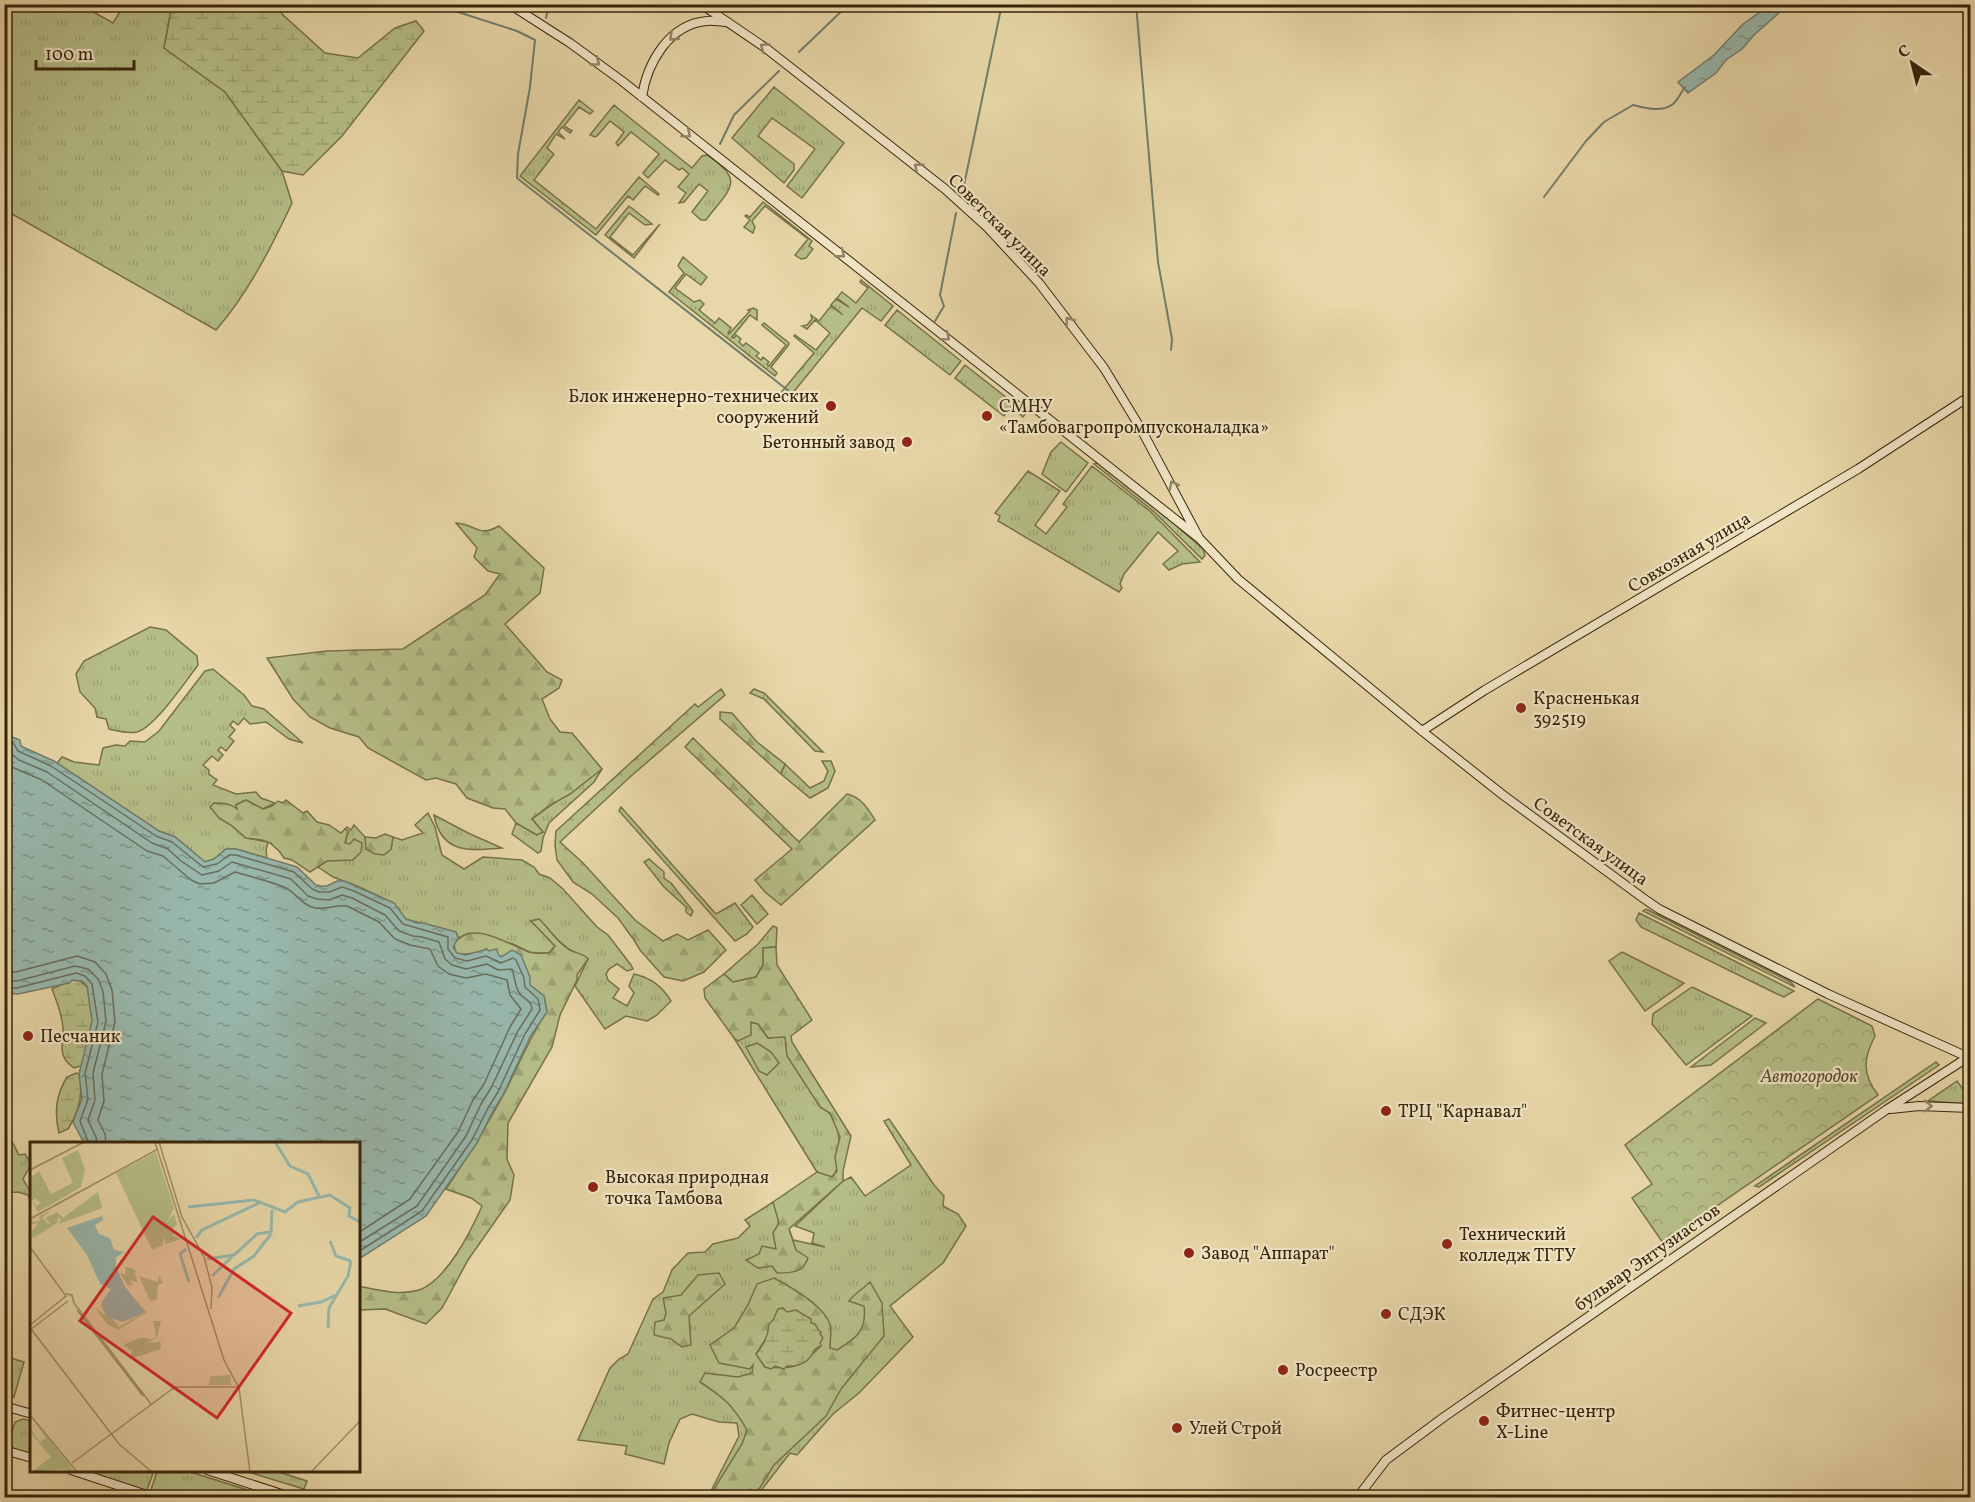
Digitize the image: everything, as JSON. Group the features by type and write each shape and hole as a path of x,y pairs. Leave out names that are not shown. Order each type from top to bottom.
{"main road":[{"path":"509,4 586,55 642,97 1199,538"},
{"name":"Советская улица","path":"701,4 767,49 945,189 987,227 1039,283 1104,368 1141,429 1199,538 1238,579 1503,795 1659,909 1828,994 1970,1057"},
{"path":"642,97 650,65 664,45 681,29 707,21 727,22"},
{"name":"Совхозная улица","path":"1422,731 1485,690 1858,469 1971,396"},
{"name":"бульвар Энтузиастов","path":"1357,1497 1386,1460 1395,1453 1886,1110 1970,1057"},
{"path":"1886,1110 1919,1106 1971,1108"},
{"path":"4,1406 30,1413"},
{"path":"4,1449 30,1457"},
{"path":"77,1472 156,1497"},
{"path":"213,1472 294,1497"}],"green space":[{"path":"5,4 81,5 113,23 124,5 172,5 164,48 225,92 282,171 292,203 258,270 228,316 216,330 5,210"},
{"path":"172,5 278,5 282,14 325,53 358,58 395,28 416,21 424,31 342,136 303,175 282,171 225,92 164,48"},
{"path":"774,87 844,143 802,198 787,186 815,149 772,118 758,136 794,164 794,170 784,183 732,138"},
{"path":"579,100 593,111 590,114 579,107 564,126 572,131 570,133 562,127 558,132 565,139 556,134 547,148 554,154 534,180 596,229 639,177 659,194 645,186 633,200 628,196 596,235 520,176"},
{"path":"614,105 692,168 702,156 707,155 727,172 730,186 727,193 706,220 701,220 692,212 708,191 699,184 684,202 679,203 686,193 678,187 689,174 682,168 679,170 665,160 648,178 643,173 659,154 631,132 618,146 616,143 624,132 610,121 597,136 590,135"},
{"path":"763,202 812,241 809,246 813,249 806,258 801,259 795,255 808,239 765,206 752,221 755,227 753,233 744,227 750,220 745,216 750,217"},
{"path":"629,206 652,224 645,225 629,213 610,237 633,255 660,224 634,258 605,235"},
{"path":"683,257 707,277 701,285 686,274 675,288 694,302 700,300 704,304 699,310 715,323 719,318 731,328 729,334 750,311 748,310 753,308 757,310 757,320 750,315 732,337 736,335 741,339 739,342 743,346 746,343 759,353 756,356 761,360 763,357 769,362 767,364 769,366 786,345 762,325 764,323 789,343 771,367 777,373 775,376 669,292 684,273 678,266"},
{"path":"861,280 893,306 881,321 862,308 787,400 779,395 814,353 794,336 816,350 830,333 815,320 807,329 802,326 807,325 812,319 811,315 819,321 831,306 843,315 831,305 836,299 849,307 837,298 842,292 856,303 868,288 860,282"},
{"path":"897,310 961,361 950,375 885,325"},
{"path":"965,365 1026,413 1023,417 1011,407 1004,416 955,378"},
{"path":"1061,442 1088,463 1066,492 1042,474 1051,452"},
{"path":"1099,463 1203,549 1205,555 1202,559 1153,511 1094,464"},
{"path":"1092,466 1151,512 1200,562 1182,564 1169,570 1163,564 1178,551 1158,532 1124,574 1120,584 1122,588 1119,592 998,521 1000,516 995,513 1028,471 1060,491 1035,525 1046,534 1067,507 1063,504"},
{"path":"456,523 481,531 499,526 544,568 540,593 505,624 547,672 562,680 559,688 542,699 550,719 560,732 572,733 602,769 532,819 543,832 537,835 516,823 505,809 493,808 467,798 456,784 436,778 426,780 368,748 359,737 330,728 310,717 293,699 267,658 327,651 403,649 485,595 500,574 488,571 474,557 477,548"},
{"path":"150,627 166,630 197,656 198,665 170,703 144,728 130,733 109,729 106,719 97,717 95,708 80,692 76,674 84,661"},
{"path":"213,669 244,695 252,706 264,709 303,743 289,739 266,722 250,724 244,718 238,725 233,721 230,725 235,730 229,737 234,741 226,751 221,747 218,750 223,755 218,761 212,756 203,765 217,780 213,785 236,794 256,792 261,798 275,803 263,809 246,800 236,805 238,811 219,818 246,838 268,842 267,858 236,849 226,849 214,859 205,862 175,837 159,831 57,763 62,757 74,762 99,765 103,748 116,745 125,746 130,741 145,742 159,731 205,671"},
{"path":"721,689 725,695 630,777 560,842 583,863 635,920 663,941 677,934 688,940 708,930 726,950 704,972 683,981 664,977 640,950 618,918 592,894 573,882 557,860 556,831 695,704 698,707"},
{"path":"754,689 764,693 823,752 815,751 764,699 750,693"},
{"path":"720,712 732,713 757,742 785,764 781,774 720,719"},
{"path":"693,738 799,842 847,794 860,801 875,820 781,905 755,880 792,849 685,747"},
{"path":"822,761 831,761 835,771 828,788 810,798 781,774 785,764 810,788 824,781 828,771"},
{"path":"602,769 594,782 549,823 541,851 538,853 512,834 516,823 537,835 543,832 532,819"},
{"path":"246,800 263,809 278,801 283,803 286,800 303,813 307,811 317,822 329,825 341,833 345,829 348,831 345,843 350,844 354,839 362,843 361,852 353,860 327,861 310,872 292,860 284,858 270,843 246,838 219,818 210,807 214,803 221,803 229,804 237,809 236,805"},
{"path":"621,807 716,914 735,903 753,927 747,934 735,941 619,811"},
{"path":"428,813 435,827 442,855 464,869 483,857 522,860 563,889 597,927 608,935 633,969 627,971 617,964 609,969 606,974 608,980 619,989 613,998 627,1006 634,993 629,986 634,974 656,983 671,1001 647,1021 626,1016 605,1029 575,986 588,959 570,950 539,919 531,921 555,946 549,953 531,953 513,944 469,933 458,938 456,932 405,919 394,903 333,877 318,867 349,844 345,843 347,827 351,830 354,825 366,841 391,849 393,837 402,840 423,833 415,825"},
{"path":"434,815 502,848 468,849 450,843 443,837"},
{"path":"385,834 393,837 391,849 384,855 375,854 366,849 365,837 376,838"},
{"path":"649,859 664,872 664,878 671,883 693,911 691,916 686,912 686,907 664,887 644,862"},
{"path":"752,895 768,914 757,924 741,905"},
{"path":"1646,909 1791,982 1795,987 1643,911"},
{"path":"1639,913 1794,991 1784,997 1641,927 1636,920"},
{"path":"539,919 566,947 588,959 577,975 577,980 560,1015 552,1047 508,1123 507,1159 514,1175 510,1200 468,1260 442,1308 426,1324 385,1309 360,1310 360,1286 389,1292 412,1292 429,1285 439,1277 464,1241 482,1206 471,1198 446,1189 497,1106 547,1011 544,996 530,985 507,955 501,957 489,951 470,954 456,953 454,944 461,937 470,933 480,933 529,952 549,953 555,946 531,921"},
{"path":"773,926 777,928 776,947 763,948 763,965 756,977 733,982 724,974 758,944"},
{"path":"776,947 777,965 812,1020 791,1036 792,1042 851,1136 843,1181 789,1229 796,1250 808,1258 806,1263 796,1271 782,1273 777,1273 772,1266 758,1268 746,1260 759,1254 762,1246 776,1249 773,1233 779,1223 773,1202 817,1172 832,1177 837,1171 835,1157 840,1137 830,1113 820,1107 787,1056 785,1037 768,1038 758,1024 751,1022 751,1035 738,1041 705,998 704,989 724,974 733,982 756,977 763,965 763,948"},
{"path":"1622,952 1684,983 1645,1011 1609,961"},
{"path":"74,979 84,984 91,994 95,1018 84,1065 74,1068 63,1054 62,1023 52,989"},
{"path":"1692,987 1752,1016 1686,1065 1652,1024 1653,1014"},
{"name":"Автогородок","path":"1818,999 1872,1026 1875,1036 1868,1052 1866,1066 1869,1080 1878,1095 1663,1243 1632,1198 1652,1184 1625,1145"},
{"path":"1755,1018 1766,1023 1711,1065 1691,1067"},
{"path":"750,1022 758,1024 768,1038 785,1036 820,1107 827,1111 836,1125 839,1154 836,1171 832,1177 817,1172 734,1038 738,1040"},
{"path":"757,1043 771,1052 779,1063 767,1075 759,1071 746,1047"},
{"path":"1936,1062 1939,1065 1759,1187 1755,1186"},
{"path":"4,1067 7,1068 6,1130 19,1155 25,1154 30,1162 23,1179 30,1191 30,1200 28,1195 18,1192 5,1193"},
{"path":"79,1074 81,1089 78,1110 68,1129 59,1133 56,1111 58,1097 67,1077"},
{"path":"1957,1081 1970,1099 1970,1104 1928,1101"},
{"path":"889,1119 944,1196 943,1206 958,1214 966,1226 943,1263 890,1306 913,1337 859,1393 833,1414 797,1455 790,1453 756,1497 708,1497 739,1436 737,1423 719,1422 692,1414 680,1419 669,1443 664,1464 625,1454 627,1446 578,1440 610,1368 628,1354 653,1299 663,1292 672,1270 688,1253 705,1252 713,1244 738,1238 750,1226 745,1220 773,1202 793,1240 825,1247 812,1243 814,1233 795,1226 843,1181 851,1177 865,1196 911,1165 884,1121"},
{"path":"719,1273 725,1284 689,1316 691,1345 682,1347 671,1339 654,1335 655,1322 664,1320 666,1313 663,1298 681,1295 698,1275"},
{"path":"774,1278 814,1303 830,1324 830,1348 837,1350 855,1337 862,1327 864,1306 849,1301 870,1282 882,1303 884,1336 841,1389 826,1416 774,1465 754,1497 709,1497 742,1444 747,1430 727,1402 700,1382 705,1373 738,1377 752,1373 753,1365 750,1369 719,1363 710,1345 734,1328 757,1284","holes":["820,1334 820,1347 796,1366 783,1368 765,1367 756,1354 768,1335"]},
{"path":"783,1308 787,1312 796,1310 811,1319 811,1323 815,1324 823,1338 821,1346 815,1349 804,1362 787,1366 784,1369 775,1366 771,1369 765,1367 756,1354 765,1340 769,1324 778,1309"},
{"path":"4,1356 24,1362 14,1397 5,1394"},
{"path":"23,1419 30,1421 30,1456 15,1451 9,1441 15,1422"},
{"path":"82,1472 154,1472 146,1492"},
{"path":"157,1472 190,1472 270,1497 165,1498 150,1493"},
{"path":"248,1472 279,1472 307,1481 304,1489"}],"water":[{"path":"1770,5 1788,5 1754,35 1742,49 1726,60 1716,73 1688,93 1678,82 1714,55 1743,24"},
{"path":"4,734 20,740 21,746 54,761 159,831 175,837 205,862 214,859 226,849 236,849 297,867 316,885 327,886 337,881 344,881 394,903 406,919 456,932 458,938 453,947 457,953 466,955 487,949 489,951 497,949 501,957 512,950 521,955 530,977 530,985 544,996 547,1012 530,1037 477,1143 426,1216 360,1258 360,1142 83,1142 73,1122 82,1099 79,1074 92,1021 87,986 82,981 72,980 69,983 18,994 5,993"}],"waterway":[{"path":"546,18 549,4"},
{"path":"799,52 849,4"},
{"path":"964,185 1002,4"},
{"path":"1136,4 1158,262 1172,339 1171,350"},
{"path":"436,5 517,31 535,40 530,87 518,154 517,178 790,392"},
{"path":"720,144 734,115 779,71"},
{"path":"1544,197 1586,141 1604,122 1633,105 1653,109 1669,107 1685,87"},
{"path":"935,321 944,306 940,295 956,213"}],"place":[{"name":"Блок инженерно-технических сооружений","path":"831,406"},
{"name":"СМНУ «Тамбовагропромпусконаладка»","path":"987,416"},
{"name":"Бетонный завод","path":"907,442"},
{"name":"Красненькая 392519","path":"1521,708"},
{"name":"Песчаник","path":"28,1036"},
{"name":"ТРЦ \"Карнавал\"","path":"1386,1111"},
{"name":"Высокая природная точка Тамбова","path":"593,1187"},
{"name":"Технический колледж ТГТУ","path":"1447,1244"},
{"name":"Завод \"Аппарат\"","path":"1189,1253"},
{"name":"СДЭК","path":"1386,1314"},
{"name":"Росреестр","path":"1283,1370"},
{"name":"Фитнес-центр X-Line","path":"1484,1421"},
{"name":"Улей Строй","path":"1177,1428"}]}
